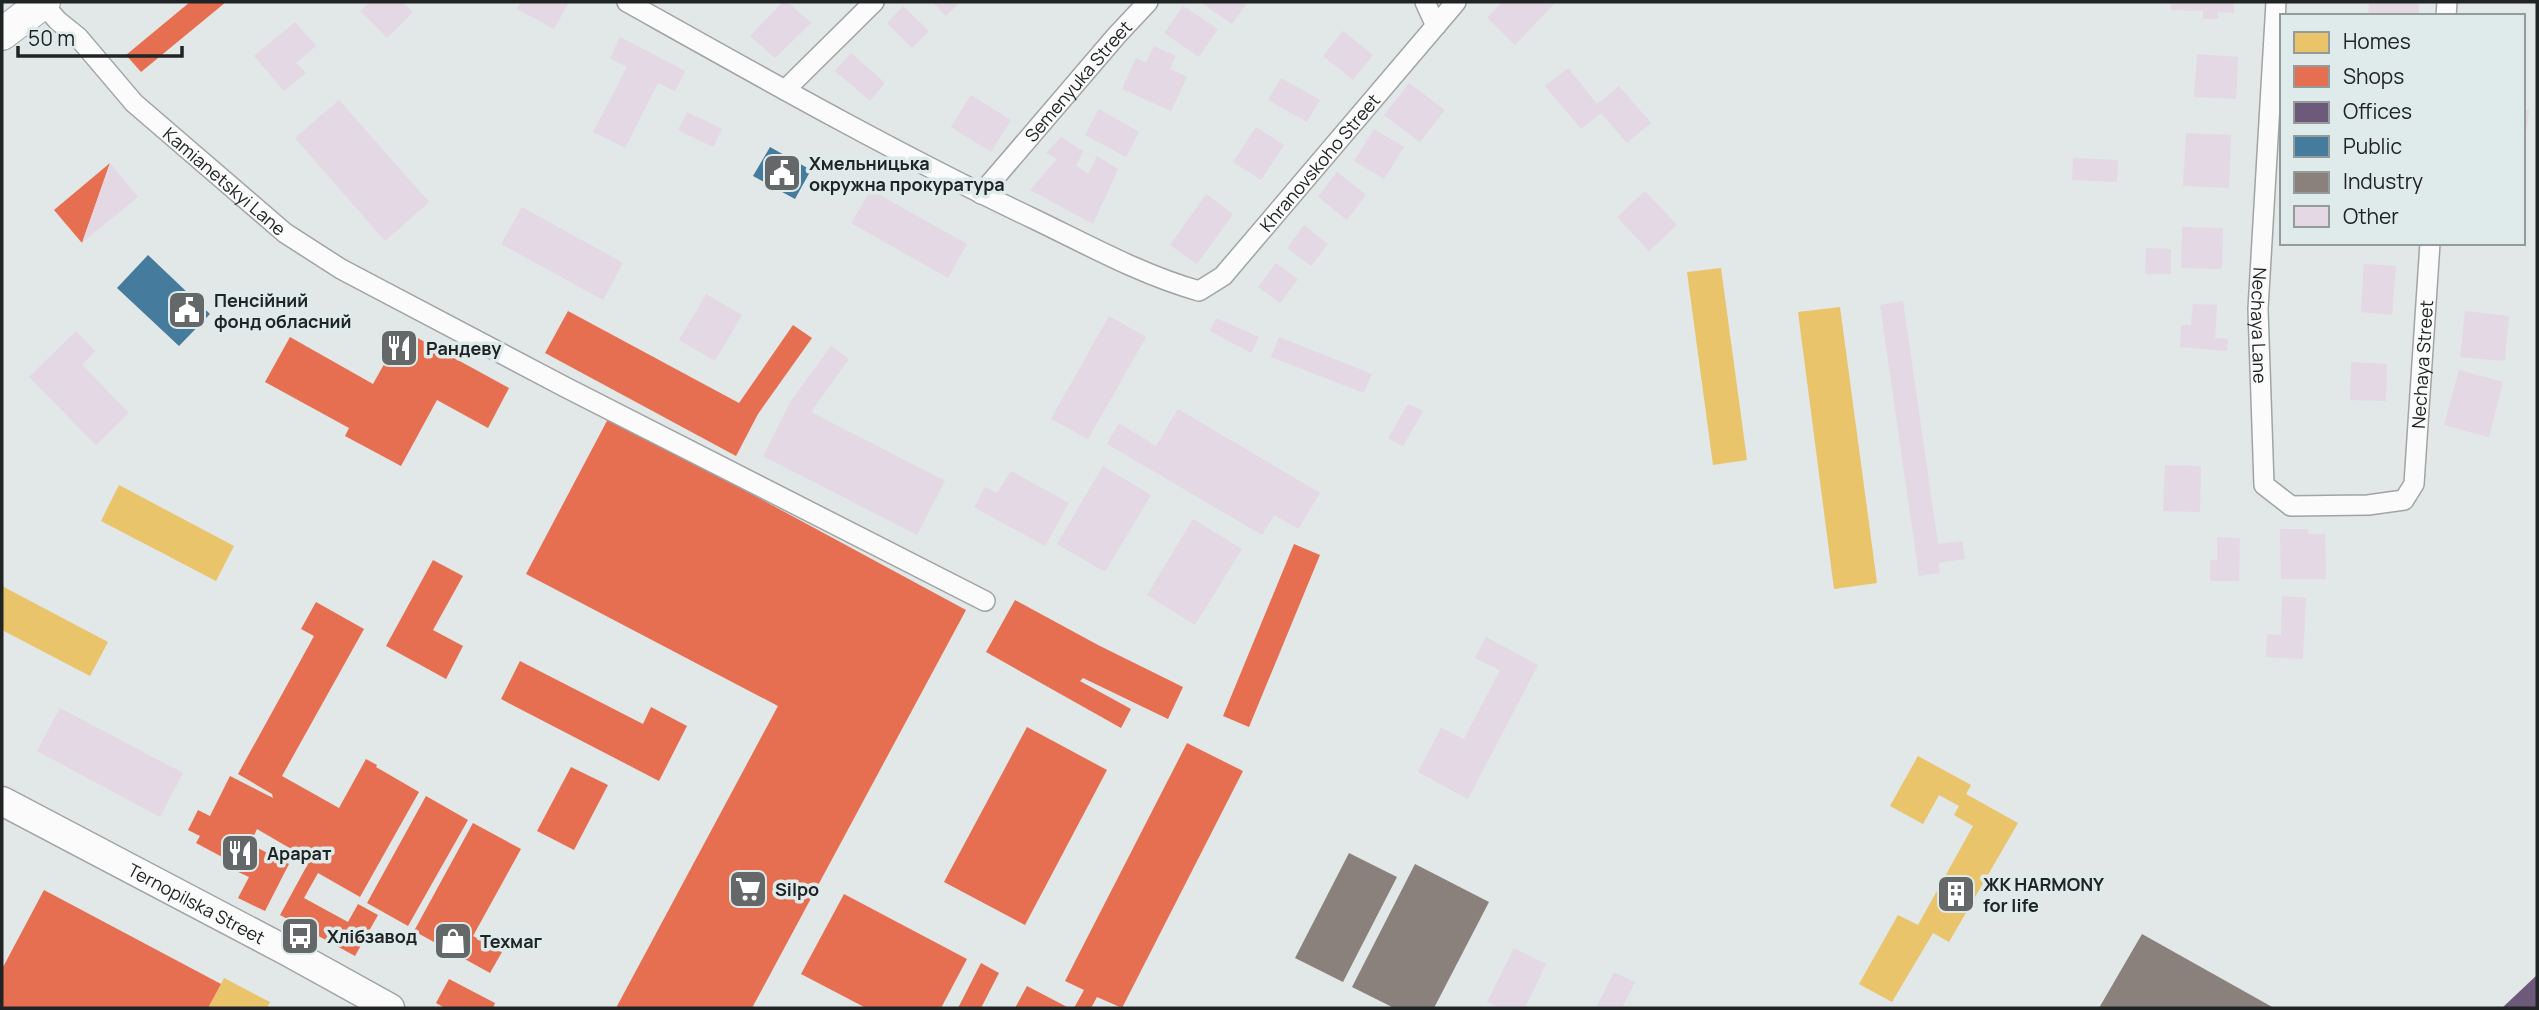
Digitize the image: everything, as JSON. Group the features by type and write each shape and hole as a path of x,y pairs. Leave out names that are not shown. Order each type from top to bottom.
{"main road":[{"path":"2,34 43,2"},
{"name":"Ternopilska Street","path":"2,801 390,1008"}],"street":[{"name":"Kamianetskyi Lane","path":"43,2 58,21 78,37 134,103 285,233 341,269 435,320 985,601"},
{"name":"Khranovskoho Street","path":"627,2 981,194 1166,282 1199,291 1223,276 1456,2"},
{"path":"785,90 874,2"},
{"name":"Semenyuka Street","path":"981,194 1117,35 1149,2"},
{"path":"1425,2 1436,26"},
{"name":"Nechaya Lane","path":"2276,2 2258,309 2264,485 2291,506 2323,507 2404,500 2414,484"},
{"name":"Nechaya Street","path":"2414,484 2430,245"}],"building: Homes":[{"path":"1721,268 1747,460 1713,465 1687,272"},
{"path":"1840,307 1877,583 1834,589 1798,312"},
{"path":"119,485 234,546 216,581 101,521"},
{"path":"2,586 108,642 90,676 2,630"},
{"name":"ЖК HARMONY for life","path":"1918,756 1971,785 1966,794 2018,823 1949,942 1933,933 1892,1002 1859,984 1898,915 1918,925 1973,826 1954,815 1959,806 1939,795 1923,824 1890,806"},
{"path":"224,978 270,1002 267,1008 208,1008"}],"building: Shops":[{"path":"190,2 226,2 141,72 126,55"},
{"path":"110,163 82,243 54,210"},
{"path":"568,311 739,403 793,325 812,338 758,414 736,456 545,353"},
{"path":"403,330 509,388 488,428 437,400 401,466 345,436 349,428 265,382 290,337 373,384"},
{"path":"609,417 966,610 752,1008 616,1008 778,706 526,574"},
{"path":"1294,544 1320,555 1249,727 1223,716"},
{"path":"433,560 463,576 433,630 463,646 446,679 386,646"},
{"path":"1015,600 1183,687 1168,719 1083,678 1080,681 1131,709 1121,728 986,652"},
{"path":"316,602 364,629 282,776 339,808 366,759 419,792 360,897 318,873 304,898 348,922 358,904 378,915 355,956 280,915 310,860 257,829 250,844 289,864 265,911 238,898 249,877 236,871 239,866 196,843 200,836 188,830 198,810 210,816 230,776 273,798 272,794 238,774 314,636 301,629"},
{"path":"520,661 643,724 651,707 687,726 659,781 501,699"},
{"path":"1027,727 1107,770 1025,925 944,882"},
{"path":"1187,743 1243,771 1122,1008 1097,997 1091,1008 1074,1008 1084,990 1065,981"},
{"path":"571,767 608,785 574,850 537,831"},
{"path":"426,796 468,820 408,926 367,903"},
{"path":"473,823 521,849 473,936 502,952 490,973 414,931"},
{"path":"44,890 221,984 208,1008 2,1008 2,969"},
{"path":"844,894 967,959 941,1008 866,1008 801,974"},
{"path":"981,963 999,973 981,1008 958,1008"},
{"path":"449,979 495,1003 493,1008 445,1008 436,1003"},
{"path":"1027,986 1069,1008 1015,1008"}],"building: Offices":[{"path":"2537,975 2537,1008 2502,1008"}],"building: Public":[{"name":"Хмельницька окружна прокуратура","path":"770,147 811,170 795,199 753,176"},
{"path":"148,255 210,314 179,346 117,288"}],"building: Industry":[{"path":"1349,853 1397,877 1343,982 1295,958"},
{"path":"1415,864 1489,902 1434,1008 1394,1008 1352,987"},
{"path":"2142,934 2274,1008 2099,1008"}],"building: Other":[{"path":"370,2 403,2 413,12 387,38 360,11"},
{"path":"521,2 569,2 554,29 517,9"},
{"path":"783,2 788,2 811,23 775,58 750,36"},
{"path":"932,2 960,2 946,16"},
{"path":"1200,2 1248,2 1232,24"},
{"path":"1502,2 1556,2 1515,45 1487,18"},
{"path":"2171,2 2234,2 2234,13 2218,12 2218,19 2203,19 2203,11 2171,10"},
{"path":"2369,2 2419,2 2419,14 2368,14"},
{"path":"903,6 929,31 912,48 887,23"},
{"path":"1183,6 1218,29 1199,57 1164,33"},
{"path":"295,22 316,46 296,63 306,73 284,91 254,56"},
{"path":"1343,31 1373,55 1353,80 1323,56"},
{"path":"620,37 685,71 675,91 658,83 625,148 593,132 627,67 610,58"},
{"path":"1154,46 1176,56 1170,69 1187,77 1171,111 1122,89 1136,58 1146,63"},
{"path":"851,53 885,83 870,101 835,71"},
{"path":"2197,54 2238,57 2236,99 2194,97"},
{"path":"1568,68 1597,104 1619,86 1651,123 1627,143 1601,113 1581,129 1545,86"},
{"path":"1281,78 1320,100 1307,122 1268,100"},
{"path":"1409,83 1445,110 1420,142 1384,115"},
{"path":"971,95 1011,120 991,152 951,127"},
{"path":"339,100 429,202 385,241 295,138"},
{"path":"1099,109 1139,132 1126,157 1085,135"},
{"path":"2525,109 2529,110 2525,142"},
{"path":"687,112 722,129 713,147 678,130"},
{"path":"1256,127 1284,145 1261,180 1233,162"},
{"path":"1374,129 1404,147 1384,179 1354,161"},
{"path":"2186,133 2231,135 2229,188 2183,186"},
{"path":"1061,137 1083,151 1076,166 1088,174 1097,156 1118,169 1093,224 1030,190 1057,159 1046,153"},
{"path":"2073,158 2118,160 2117,182 2072,180"},
{"path":"110,163 138,197 82,243"},
{"path":"1337,172 1366,195 1347,220 1318,197"},
{"path":"871,190 967,244 948,278 851,223"},
{"path":"1645,191 1677,225 1649,251 1617,217"},
{"path":"1206,194 1233,214 1197,264 1170,245"},
{"path":"522,207 623,263 603,300 501,244"},
{"path":"1304,225 1328,244 1311,266 1287,248"},
{"path":"2182,227 2223,228 2222,269 2181,268"},
{"path":"2146,248 2171,249 2171,274 2145,274"},
{"path":"1276,263 1298,279 1280,303 1258,287"},
{"path":"2364,264 2396,266 2392,315 2361,312"},
{"path":"706,294 742,315 715,361 679,340"},
{"path":"1903,301 1938,544 1962,541 1965,559 1938,563 1940,573 1919,576 1880,305"},
{"path":"2193,304 2217,305 2215,338 2228,339 2227,351 2180,347 2181,325 2191,325"},
{"path":"2465,311 2509,316 2505,361 2460,357"},
{"path":"1109,316 1146,337 1088,439 1051,419"},
{"path":"1216,318 1259,337 1251,353 1210,331"},
{"path":"76,331 95,351 82,365 129,413 96,445 29,377"},
{"path":"1279,337 1372,374 1364,393 1271,357"},
{"path":"831,346 849,359 811,412 945,481 917,535 763,456 791,401"},
{"path":"2351,362 2387,364 2386,401 2350,400"},
{"path":"2459,370 2503,382 2489,437 2444,425"},
{"path":"1408,404 1423,411 1403,446 1388,438"},
{"path":"1178,409 1320,493 1298,529 1274,515 1262,535 1107,444 1119,423 1156,446"},
{"path":"2165,465 2201,466 2200,512 2163,511"},
{"path":"1103,466 1151,495 1105,572 1057,544"},
{"path":"1011,471 1069,503 1045,546 974,507 985,487 997,493"},
{"path":"1193,519 1242,549 1195,625 1147,595"},
{"path":"2280,529 2308,529 2308,534 2325,534 2326,579 2281,579"},
{"path":"2217,537 2240,538 2239,581 2210,581 2210,560 2217,560"},
{"path":"2282,596 2306,598 2303,659 2266,657 2267,634 2281,635"},
{"path":"1486,637 1538,665 1468,799 1418,772 1441,728 1464,739 1500,670 1475,658"},
{"path":"60,708 183,773 160,817 37,751"},
{"path":"1514,948 1546,964 1525,1008 1500,1008 1487,1002"},
{"path":"1614,972 1635,982 1622,1008 1596,1008"}],"place":[{"name":"Хмельницька окружна прокуратура","path":"782,173"},
{"name":"Пенсійний фонд обласний","path":"187,310"},
{"name":"Рандеву","path":"399,348"},
{"name":"Арарат","path":"240,853"},
{"name":"Silpo","path":"748,889"},
{"name":"ЖК HARMONY for life","path":"1956,894"},
{"name":"Хлібзавод","path":"300,936"},
{"name":"Техмаг","path":"453,941"}]}
